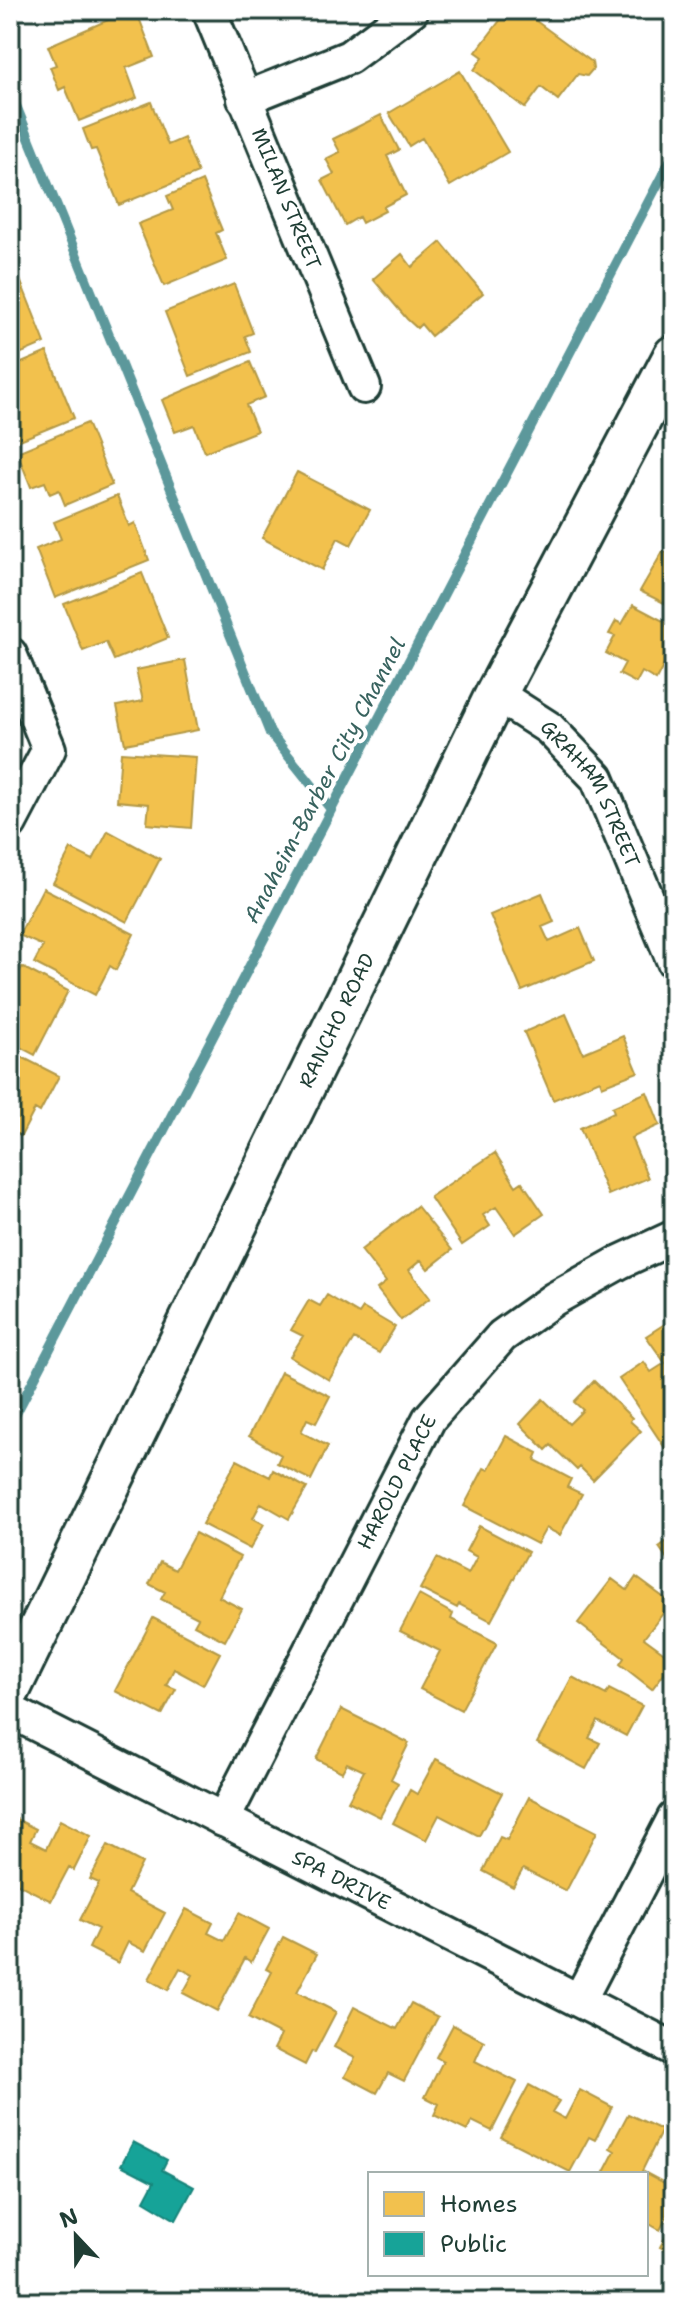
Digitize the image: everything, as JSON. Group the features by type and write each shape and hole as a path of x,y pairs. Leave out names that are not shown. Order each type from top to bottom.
{"street":[{"name":"MILAN STREET","path":"209,10 364,387"},
{"path":"244,99 349,57 412,10"},
{"name":"RANCHO ROAD","path":"10,1689 496,694 674,356"},
{"path":"10,654 49,749 10,823"},
{"name":"GRAHAM STREET","path":"496,694 549,728 597,778 674,962"},
{"name":"HAROLD PLACE","path":"223,1820 429,1419 502,1336 620,1262 674,1237"},
{"name":"SPA DRIVE","path":"10,1711 674,2049"},
{"path":"580,1999 674,1818"}],"building: Homes":[{"path":"136,10 154,57 126,68 137,98 79,121 65,87 59,90 50,67 56,65 48,46"},
{"path":"508,10 528,10 539,18 536,21 592,62 593,69 587,76 578,74 558,100 541,87 525,108 474,70 483,57 476,52"},
{"path":"460,71 508,152 450,186 422,138 409,146 389,113"},
{"path":"151,102 168,145 184,138 198,173 119,205 96,149 91,150 83,129"},
{"path":"381,115 399,150 387,156 406,195 362,223 359,217 345,225 322,180 334,174 326,159 340,152 333,139"},
{"path":"202,181 222,230 216,233 227,260 164,286 138,224 173,210 167,196"},
{"path":"441,242 483,293 431,336 421,324 417,328 407,319 373,279 402,254 412,267"},
{"path":"19,277 45,343 10,358 10,281"},
{"path":"234,284 253,333 245,336 251,352 190,376 165,312"},
{"path":"47,352 74,418 10,444 10,390 14,388 10,368"},
{"path":"250,362 265,397 246,405 257,431 205,452 194,425 175,432 162,400"},
{"path":"87,423 112,485 65,505 59,490 50,494 45,482 31,487 17,452"},
{"path":"297,472 370,510 351,545 338,538 322,570 262,538"},
{"path":"117,496 129,526 135,523 149,560 55,598 36,549 61,539 54,522"},
{"path":"663,551 674,556 674,608 640,591"},
{"path":"142,573 168,638 114,660 106,642 83,651 64,604"},
{"path":"633,605 674,630 674,656 670,653 656,680 642,672 636,683 619,674 625,663 606,653 615,636 609,634 616,621 622,624"},
{"path":"185,660 198,730 125,744 117,706 143,701 136,670"},
{"path":"674,726 674,778 671,780 665,764 669,763 666,755 673,752 664,730"},
{"path":"121,752 196,757 191,828 147,824 149,804 117,801"},
{"path":"108,831 160,859 127,922 53,883 71,849 93,860"},
{"path":"43,888 134,934 116,970 110,966 95,995 34,963 43,946 19,935"},
{"path":"542,893 554,922 542,927 549,942 580,928 594,961 522,991 490,915"},
{"path":"22,967 68,991 35,1055 10,1042 10,985 12,987"},
{"path":"566,1014 583,1053 623,1036 638,1072 602,1086 600,1080 553,1100 524,1032"},
{"path":"10,1051 59,1076 40,1112 35,1109 21,1136 10,1131"},
{"path":"647,1092 660,1125 631,1138 648,1178 608,1195 580,1128 614,1112 612,1107"},
{"path":"495,1153 516,1186 522,1182 544,1214 515,1234 496,1207 483,1215 490,1226 462,1245 430,1197"},
{"path":"417,1206 452,1250 428,1269 421,1260 409,1270 430,1298 401,1320 377,1289 386,1282 361,1250"},
{"path":"327,1295 359,1314 363,1308 395,1327 379,1353 354,1339 329,1380 290,1357 303,1336 291,1330 309,1300 320,1306"},
{"path":"674,1318 674,1442 665,1448 619,1379 644,1362 651,1372 665,1363 646,1336"},
{"path":"281,1372 330,1396 316,1423 307,1419 301,1432 328,1446 311,1480 277,1463 281,1455 249,1436"},
{"path":"594,1381 641,1431 593,1480 580,1467 577,1470 551,1445 546,1450 520,1424 543,1399 569,1424 583,1410 574,1402"},
{"path":"506,1436 538,1453 535,1460 571,1479 567,1487 582,1494 560,1535 546,1528 537,1544 464,1506 484,1468 488,1470"},
{"path":"237,1460 270,1477 273,1470 307,1488 289,1519 261,1503 253,1518 264,1524 250,1549 202,1524"},
{"path":"479,1526 528,1552 491,1621 420,1589 437,1558 468,1574 477,1557 466,1551"},
{"path":"195,1533 240,1557 219,1597 242,1609 225,1641 194,1625 198,1618 161,1599 165,1592 149,1584 160,1562 175,1570"},
{"path":"674,1536 674,1569 659,1547"},
{"path":"636,1577 671,1603 644,1638 674,1660 652,1689 620,1664 624,1658 578,1623 612,1579 627,1590"},
{"path":"419,1595 453,1614 451,1619 497,1643 461,1710 420,1689 440,1651 400,1631"},
{"path":"153,1618 220,1653 203,1685 174,1669 166,1685 176,1689 162,1715 115,1691"},
{"path":"572,1677 606,1695 609,1689 642,1706 626,1736 598,1721 589,1738 600,1743 586,1769 537,1743"},
{"path":"341,1709 409,1743 391,1779 398,1783 380,1817 348,1801 364,1771 347,1763 342,1772 316,1759"},
{"path":"436,1759 502,1793 479,1836 439,1815 426,1840 393,1823 410,1790 417,1794"},
{"path":"529,1797 597,1832 566,1891 523,1869 513,1887 483,1871 500,1837 507,1840"},
{"path":"10,1816 36,1829 30,1841 46,1849 60,1820 91,1836 74,1870 69,1867 51,1901 10,1880"},
{"path":"108,1845 142,1863 127,1893 165,1913 145,1951 128,1942 118,1963 89,1948 98,1929 80,1920 99,1883 90,1879"},
{"path":"186,1909 213,1923 208,1933 224,1941 239,1913 269,1929 251,1962 245,1958 217,2011 183,1993 193,1975 180,1968 168,1990 149,1979"},
{"path":"283,1937 317,1954 297,1992 336,2012 305,2065 274,2049 281,2035 248,2018 272,1972 266,1969"},
{"path":"411,2003 438,2017 404,2081 388,2073 377,2093 345,2076 355,2058 334,2047 354,2007 397,2029"},
{"path":"453,2025 484,2041 475,2061 517,2082 492,2131 472,2121 467,2131 434,2115 439,2104 425,2097 443,2061 436,2057"},
{"path":"529,2085 559,2101 552,2112 565,2119 580,2090 612,2107 595,2140 589,2137 570,2172 501,2137"},
{"path":"628,2114 662,2130 644,2172 604,2172 615,2151 610,2148"},
{"path":"648,2174 674,2188 674,2203 660,2230 648,2223"},
{"path":"674,2221 674,2254 660,2247"}],"building: Public":[{"path":"133,2142 167,2160 162,2170 194,2187 176,2220 144,2201 154,2182 121,2165"}],"waterway":[{"path":"10,91 270,733 331,809"},
{"name":"Anaheim-Barber City Channel","path":"10,1425 674,153"}]}
